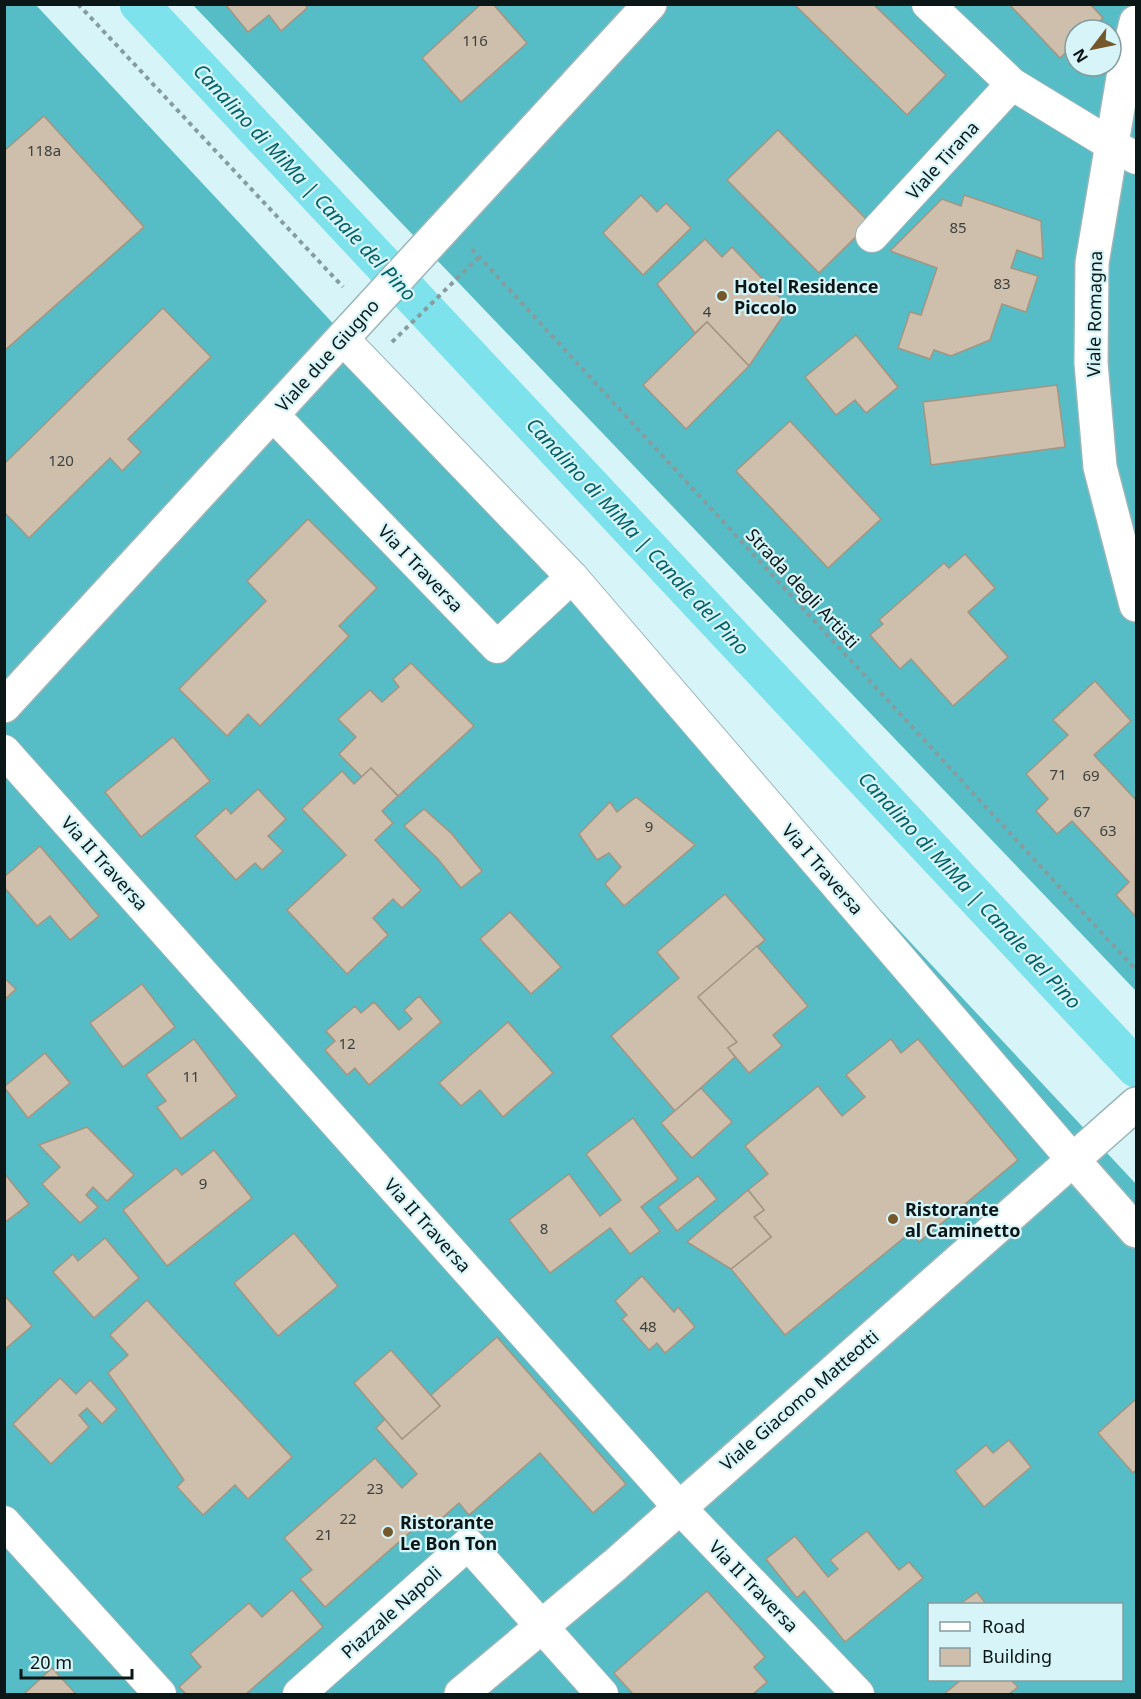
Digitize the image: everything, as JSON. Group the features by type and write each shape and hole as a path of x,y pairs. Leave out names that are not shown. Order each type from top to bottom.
{"street":[{"name":"Viale due Giugno","path":"4,706 650,4"},
{"path":"928,4 1012,84 1124,152"},
{"name":"Viale Romagna","path":"1137,22 1124,152 1092,263 1090,363 1100,468 1137,605"},
{"name":"Viale Tirana","path":"872,236 1012,84"},
{"name":"Via I Traversa","path":"342,338 572,577 1073,1160"},
{"name":"Via I Traversa","path":"273,415 497,647 572,577"},
{"name":"Via II Traversa","path":"4,751 679,1508 858,1695"},
{"name":"Viale Giacomo Matteotti","path":"461,1695 540,1625 615,1564 1130,1110"},
{"path":"1073,1160 1137,1231"},
{"path":"4,1522 160,1695"},
{"name":"Piazzale Napoli","path":"299,1695 468,1544 602,1695"}],"path":[{"path":"78,4 370,307"},
{"name":"Strada degli Artisti","path":"448,226 479,256 1137,970"},
{"path":"402,332 479,256"}],"shaded area":[{"path":"35,4 1136,1184 1136,1694 5,1694 4,5"},
{"path":"193,5 1136,5 1136,991"}],"building":[{"path":"225,4 305,4 307,8 281,31 269,15 248,32"},
{"path":"481,4 493,4 527,43 461,102 422,58"},
{"path":"873,4 946,75 907,115 795,5"},
{"path":"1009,4 1090,4 1103,18 1063,18 1063,55 1060,58"},
{"path":"44,116 144,227 4,351 4,151"},
{"path":"778,130 870,223 819,273 727,180"},
{"path":"641,195 657,212 666,203 691,228 643,275 603,233"},
{"path":"964,195 1041,221 1043,259 1017,250 1011,268 1038,276 1026,312 1002,304 990,340 951,356 934,350 930,359 898,348 910,312 921,315 937,268 890,251 942,199 961,206"},
{"name":"Hotel Residence Piccolo","path":"705,239 722,257 732,247 789,307 749,366 707,322 695,333 657,284"},
{"path":"163,308 211,357 128,439 141,452 122,471 110,458 29,538 4,512 4,464"},
{"path":"707,322 749,366 686,429 643,385"},
{"path":"856,335 898,387 866,413 855,400 836,415 805,377"},
{"path":"1057,385 1065,447 931,465 923,402"},
{"path":"790,421 881,519 828,568 736,471"},
{"path":"308,519 377,588 339,626 349,636 260,726 248,714 227,736 179,689 266,601 247,581"},
{"path":"965,554 995,588 968,612 1008,657 953,706 911,659 900,669 870,635 883,624 879,620 944,563 949,568"},
{"path":"411,663 474,726 398,796 371,768 362,777 339,754 356,737 338,719 370,690 382,702 399,687 393,679"},
{"path":"1095,681 1131,721 1094,755 1136,800 1135,916 1116,895 1129,882 1072,821 1057,834 1036,811 1048,799 1026,774 1068,735 1053,720"},
{"path":"173,737 210,781 141,837 105,792"},
{"path":"371,768 398,796 382,811 393,823 375,840 421,890 402,908 393,899 373,918 388,935 347,974 287,910 346,855 302,809 342,771 354,784"},
{"path":"258,789 286,819 268,836 283,851 262,870 255,863 236,880 195,836 226,808 231,814"},
{"path":"636,797 695,845 624,906 605,884 621,867 609,853 597,860 579,834 610,802 617,812"},
{"path":"424,809 452,834 482,871 461,888 438,859 404,826"},
{"path":"40,846 99,916 70,940 50,916 37,926 4,887 4,877"},
{"path":"725,894 765,940 698,997 737,1042 728,1048 735,1057 675,1111 611,1036 679,978 657,952"},
{"path":"510,912 561,967 531,994 480,939"},
{"path":"757,946 808,1006 773,1035 782,1046 749,1073 728,1048 737,1042 698,997"},
{"path":"4,978 16,989 4,1000"},
{"path":"142,984 175,1027 123,1067 90,1023"},
{"path":"419,996 441,1022 369,1085 355,1068 347,1075 325,1050 335,1041 326,1031 355,1006 361,1013 374,1002 399,1030 412,1019 404,1010"},
{"path":"508,1022 553,1073 503,1117 480,1090 461,1106 439,1083"},
{"path":"194,1039 237,1096 181,1139 157,1107 166,1101 146,1075"},
{"path":"891,1039 901,1053 918,1039 1018,1160 919,1242 911,1232 785,1335 731,1269 771,1237 754,1217 764,1210 748,1190 768,1174 745,1146 818,1086 842,1116 865,1097 846,1075"},
{"path":"45,1053 70,1083 28,1118 4,1087"},
{"path":"701,1088 732,1122 692,1158 661,1123"},
{"path":"633,1118 678,1179 641,1207 660,1231 630,1254 610,1228 550,1273 509,1220 569,1174 600,1216 621,1200 586,1154"},
{"path":"87,1127 134,1175 107,1201 93,1187 86,1195 98,1207 80,1223 42,1184 60,1167 39,1145"},
{"path":"214,1150 252,1198 167,1266 123,1210 176,1168 182,1175"},
{"path":"4,1173 29,1204 4,1223"},
{"path":"698,1176 717,1199 677,1231 658,1207"},
{"path":"748,1190 764,1210 754,1217 771,1237 731,1269 687,1242"},
{"path":"294,1233 338,1286 278,1336 234,1283"},
{"path":"105,1238 139,1278 94,1318 53,1272 73,1254 78,1261"},
{"path":"642,1276 674,1312 678,1307 695,1327 665,1353 657,1343 649,1350 622,1319 627,1315 615,1301"},
{"path":"4,1295 32,1326 4,1350"},
{"path":"147,1300 292,1457 248,1499 235,1485 203,1515 177,1487 184,1480 108,1373 128,1355 110,1335"},
{"path":"497,1337 626,1484 593,1513 540,1453 469,1515 459,1503 432,1527 425,1519 325,1607 300,1579 312,1570 284,1538 375,1458 402,1488 417,1474 376,1428 385,1419 402,1439 440,1406 431,1395"},
{"path":"391,1350 440,1406 402,1439 354,1383"},
{"path":"60,1378 76,1394 90,1380 117,1409 102,1424 87,1408 79,1415 89,1427 51,1464 13,1424"},
{"path":"1136,1399 1136,1470 1133,1473 1098,1433"},
{"path":"1009,1440 1031,1467 984,1507 955,1471 986,1445 993,1453"},
{"path":"867,1531 899,1570 909,1562 923,1578 845,1642 804,1591 797,1598 766,1559 795,1536 828,1577 838,1569 830,1560"},
{"path":"292,1590 323,1627 246,1694 186,1694 179,1687 201,1667 190,1654 249,1603 262,1617"},
{"path":"707,1591 765,1657 754,1667 767,1682 753,1694 633,1694 614,1673"},
{"path":"977,1592 985,1603 961,1603"},
{"path":"52,1668 76,1694 24,1694"},
{"path":"960,1681 1012,1681 1018,1687 1009,1694 944,1694"}],"waterway":[{"name":"Canalino di MiMa | Canale del Pino","path":"139,4 1136,1068"}],"place":[{"name":"Hotel Residence Piccolo","path":"722,296"},
{"name":"Ristorante al Caminetto","path":"893,1219"},
{"name":"Ristorante Le Bon Ton","path":"388,1532"}]}
